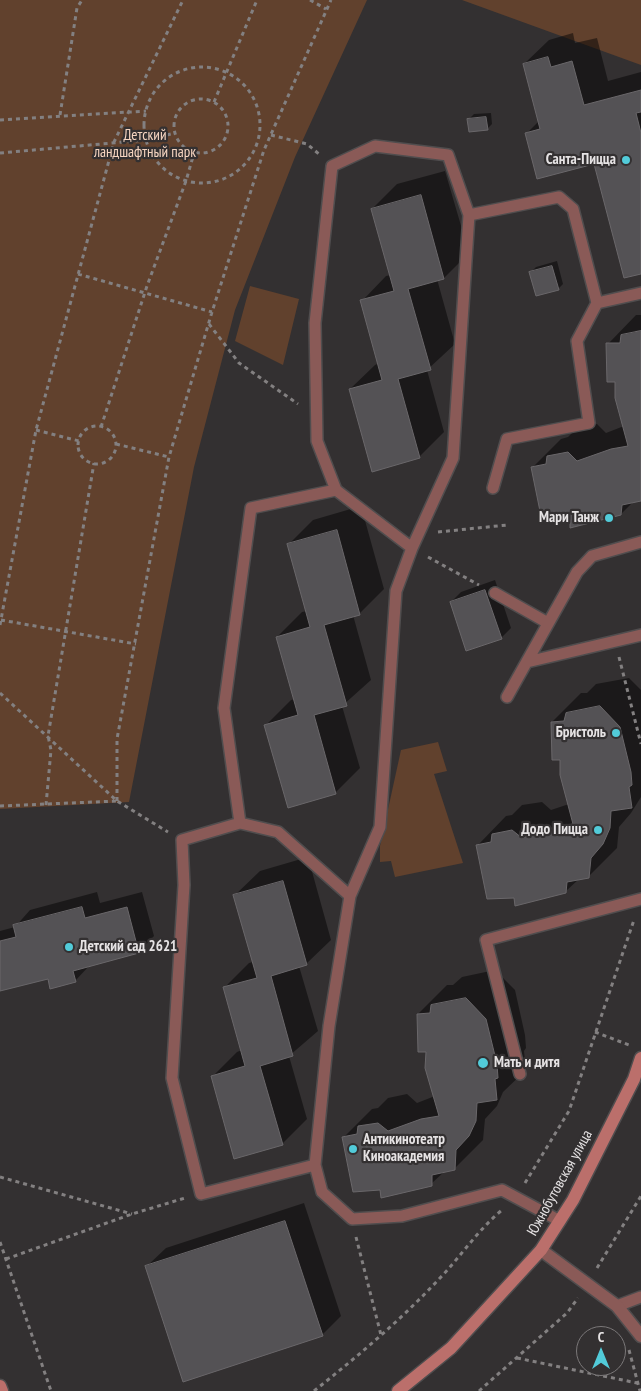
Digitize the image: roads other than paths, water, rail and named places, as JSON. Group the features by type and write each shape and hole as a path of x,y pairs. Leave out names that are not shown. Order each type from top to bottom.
{"street":[{"name":"Южнобутовская улица","path":"398,1391 451,1348 541,1250 560,1221 638,1080 641,1058"},
{"path":"541,1250 617,1306 641,1336"},
{"path":"0,1386 2,1391"}],"lane":[{"path":"412,548 336,490 317,441 316,323 332,166 375,146 448,155 469,215 454,458 412,548 396,591 380,827 350,896 329,1026 315,1165 322,1192 352,1219 402,1216 502,1190 560,1221"},
{"path":"469,215 559,197 573,209 597,303 577,341 588,422 506,439 493,488"},
{"path":"597,303 641,293"},
{"path":"240,823 224,708 251,508 336,490"},
{"path":"507,697 577,572 592,556 641,542"},
{"path":"495,593 548,623"},
{"path":"527,662 641,635"},
{"path":"315,1165 201,1194 172,1078 184,885 182,840 240,823 278,832 350,896"},
{"path":"520,1074 486,940 641,899"},
{"path":"617,1306 641,1297"}],"place":[{"name":"Санта-Пицца","path":"626,160"},
{"name":"Мари Танж","path":"609,518"},
{"name":"Бристоль","path":"616,733"},
{"name":"Додо Пицца","path":"598,830"},
{"name":"Детский сад 2621","path":"69,947"},
{"name":"Мать и дитя","path":"483,1063"},
{"name":"Антикинотеатр Киноакадемия","path":"353,1149"}],"park label":[{"name":"Детский ландшафтный парк","path":"145,144"}]}
